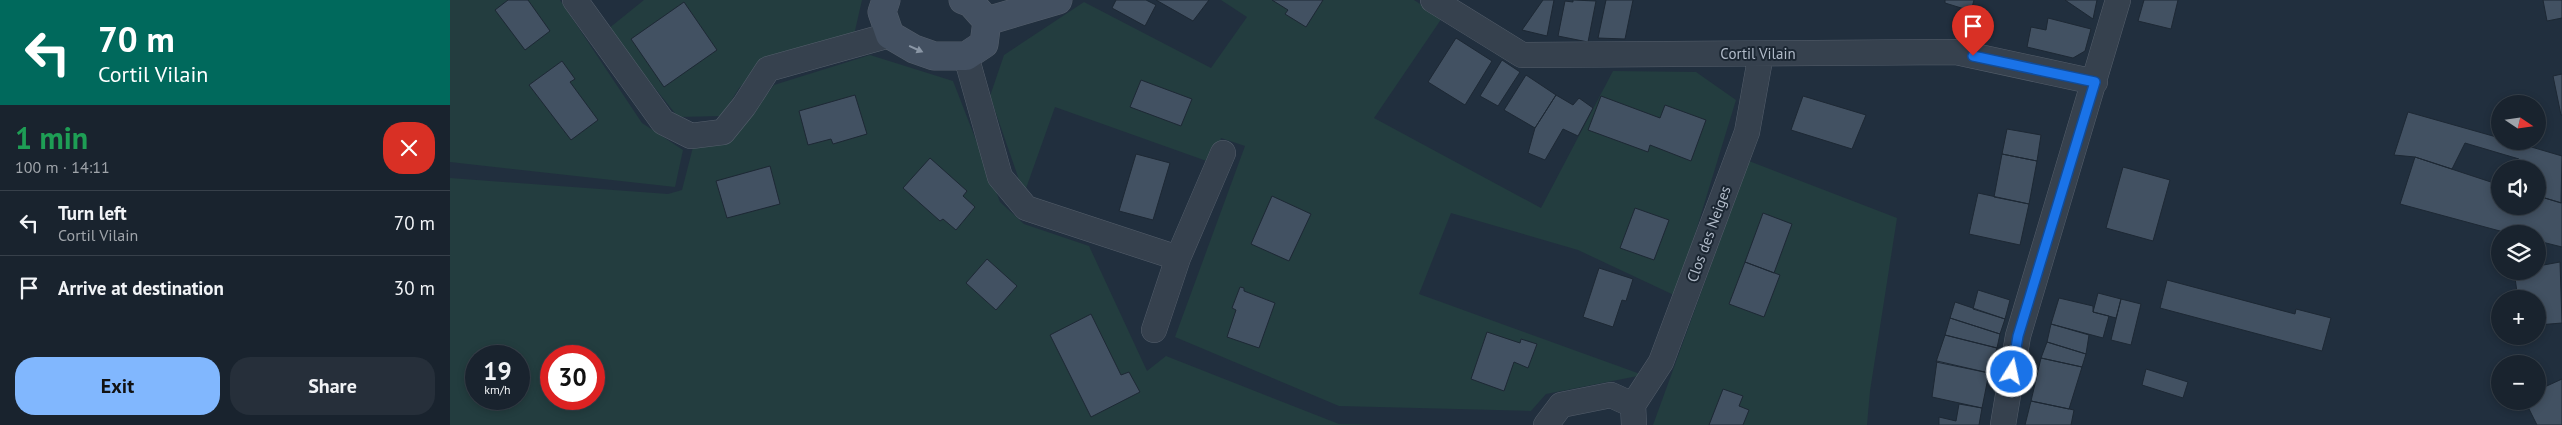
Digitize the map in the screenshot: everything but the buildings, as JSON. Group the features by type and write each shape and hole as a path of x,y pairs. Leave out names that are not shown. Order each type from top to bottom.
{"street":[{"path":"575,0 663,122 691,136 723,132 744,106 768,70 890,35"},
{"path":"886,0 882,12 890,35 914,49 934,56 966,56 984,44 987,21 971,3 963,0"},
{"path":"987,21 1058,0"},
{"name":"Cortil Vilain","path":"1433,0 1522,55 1956,52 2095,82"},
{"path":"2003,425 2018,336 2118,0"},
{"name":"Clos des Neiges","path":"1546,425 1561,406 1611,395 1634,415 1661,362 1746,132 1761,54"},
{"path":"966,56 1000,177 1026,208 1178,258"},
{"path":"1154,330 1178,258 1223,152"}],"green space":[{"path":"450,0 560,0 642,123 683,150 675,187 450,162"},
{"path":"644,0 862,0 854,35 775,54 739,88 722,116 678,117 608,29"},
{"path":"1221,0 1414,0 1442,18 1374,118 1541,208 1613,71 1696,72 1736,100 1676,296 1578,250 1451,213 1419,294 1643,375 1546,394 1531,411 1339,406 1175,337 1245,146 1221,138 1215,164 1055,107 1024,194 990,96 1004,55 1084,2 1211,68 1247,17"},
{"path":"870,55 953,81 1000,202 1024,224 1089,246 1147,371 1166,356 1339,424 1382,425 450,425 450,178 668,194 682,190 693,147 728,144 774,85"},
{"path":"1749,161 1897,218 1870,391 1867,425 1653,425"}],"route":[{"path":"1973,56 2095,82 2018,336 2012,372"}]}
